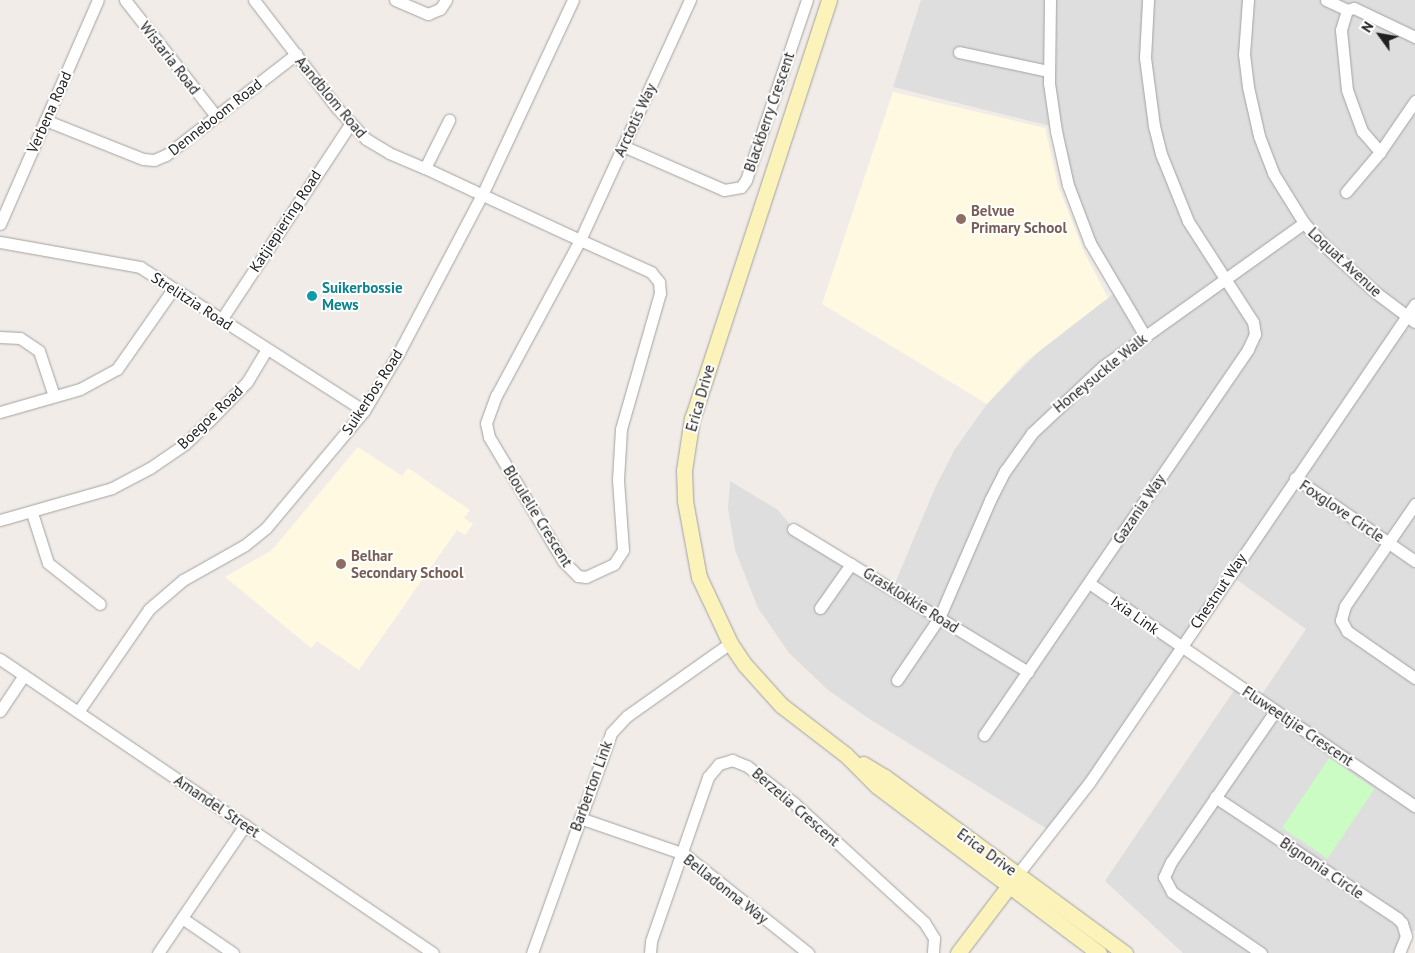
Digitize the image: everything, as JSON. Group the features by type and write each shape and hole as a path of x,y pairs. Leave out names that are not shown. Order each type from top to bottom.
{"main road":[{"name":"Erica Drive","path":"828,0 696,402 689,434 685,501 692,546 710,606 745,665 781,705 846,755 877,786 1013,880 1125,953"},
{"name":"Erica Drive","path":"1013,880 1099,953"},
{"path":"958,953 1013,880"}],"street":[{"name":"Verbena Road","path":"0,224 98,0"},
{"name":"Wistaria Road","path":"124,0 216,116"},
{"name":"Aandblom Road","path":"254,0 350,124 381,148 482,195"},
{"path":"396,0 428,14 440,9 446,0"},
{"name":"Suikerbos Road","path":"78,712 149,609 183,580 245,544 266,528 364,411 398,354 482,195 572,0"},
{"name":"Arctotis Way","path":"580,240 690,0"},
{"name":"Blackberry Crescent","path":"623,146 724,190 741,187 746,180 807,0"},
{"path":"1050,0 1048,71 1056,131 1068,185 1086,234 1145,336"},
{"name":"Gazania Way","path":"984,735 1248,349 1255,334 1253,322 1188,221 1172,186 1154,126 1145,58 1148,0"},
{"name":"Loquat Avenue","path":"1248,0 1244,54 1251,110 1274,173 1304,223 1348,268 1411,319"},
{"path":"1326,0 1347,10 1354,8 1415,38"},
{"path":"1347,10 1342,30 1347,90 1362,131 1380,152"},
{"path":"959,52 1048,71"},
{"name":"Denneboom Road","path":"44,120 143,159 154,160 166,155 296,54"},
{"path":"1346,192 1380,152 1415,101"},
{"path":"425,168 449,120"},
{"name":"Katjiepiering Road","path":"221,320 350,124"},
{"name":"Bloulelie Crescent","path":"482,195 651,272 659,282 660,292 621,429 618,480 623,550 614,564 598,574 586,577 578,576 564,561 489,437 486,423 496,396 580,240"},
{"name":"Honeysuckle Walk","path":"897,680 940,618 990,500 1024,444 1077,388 1145,336 1304,223"},
{"name":"Strelitzia Road","path":"0,242 140,267 266,350 364,411"},
{"path":"0,412 80,389 117,369 173,289"},
{"name":"Chestnut Way","path":"1013,880 1060,825 1295,478 1411,319 1415,304"},
{"path":"0,337 20,338 38,351 54,396"},
{"name":"Boegoe Road","path":"0,520 32,513 112,488 185,444 247,382 266,350"},
{"name":"Foxglove Circle","path":"1295,478 1415,560"},
{"name":"Foxglove Circle","path":"1388,542 1415,504"},
{"path":"32,513 48,563 100,604"},
{"name":"Grasklokkie Road","path":"793,529 1028,672"},
{"path":"1388,542 1345,606 1341,620 1347,631 1415,678"},
{"path":"820,608 851,564"},
{"name":"Ixia Link","path":"1089,583 1181,647"},
{"name":"Barberton Link","path":"532,953 611,733 627,716 730,642"},
{"name":"Fluweeltjie Crescent","path":"1181,647 1415,806"},
{"name":"Amandel Street","path":"0,659 433,953"},
{"path":"0,711 24,675"},
{"path":"1262,953 1172,892 1165,883 1166,869 1275,711"},
{"name":"Berzelia Crescent","path":"650,953 651,942 684,854 708,777 720,764 740,762 794,803 924,922 934,938 933,953"},
{"name":"Bignonia Circle","path":"1215,797 1397,918 1402,923 1406,936 1398,953"},
{"name":"Belladonna Way","path":"580,818 684,854 808,953"},
{"path":"158,953 245,825"},
{"path":"182,918 233,953"}],"shaded area":[{"path":"921,0 1415,0 1415,931 1406,932 1400,953 1183,953 1105,881 1237,686 1258,700 1306,629 1230,575 1052,832 871,720 828,690 789,653 758,608 735,550 728,508 730,481 778,510 793,528 893,588 935,488 955,449 987,404 1044,346 1116,292 1089,244 1054,127 893,87"},
{"name":"Belvue Primary School","path":"893,92 1045,128 1058,186 1084,252 1108,298 1024,363 987,404 822,304"},
{"name":"Belhar Secondary School","path":"358,447 402,476 408,468 470,510 464,518 473,524 465,535 457,530 359,670 317,641 311,648 225,577 272,550"}],"green space":[{"path":"1329,758 1375,789 1328,858 1282,828"}],"place":[{"name":"Belvue Primary School","path":"961,219"},
{"name":"Suikerbossie Mews","path":"312,296"},
{"name":"Belhar Secondary School","path":"341,564"}]}
